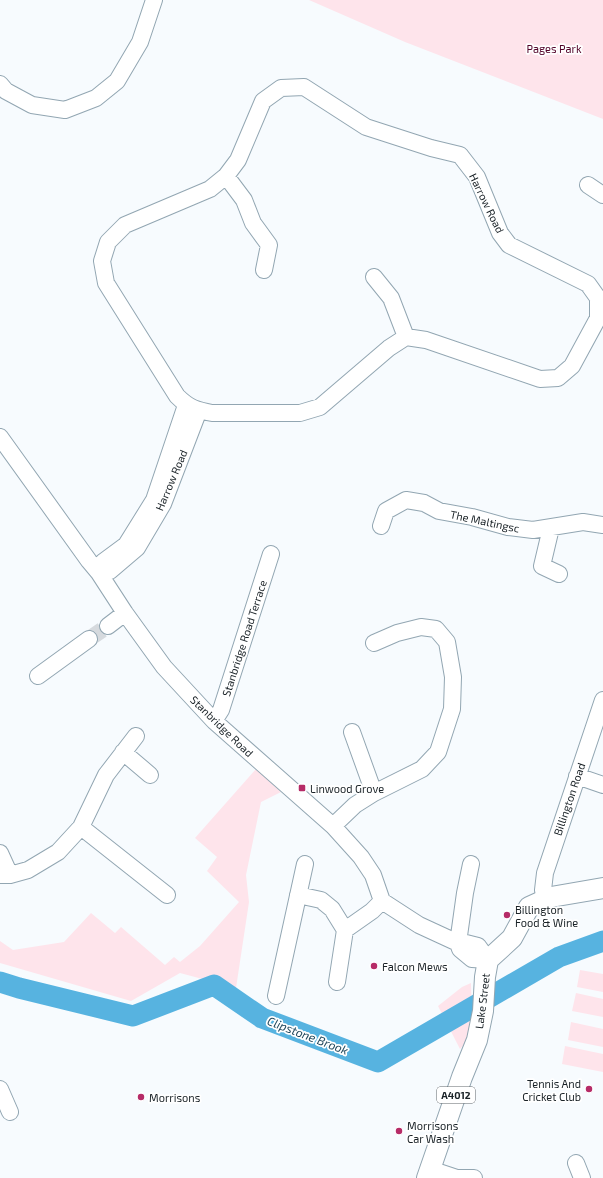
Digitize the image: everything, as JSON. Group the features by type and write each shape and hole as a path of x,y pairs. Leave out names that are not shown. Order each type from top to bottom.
{"main road":[{"path":"486,968 512,938 529,907 545,899 603,888"},
{"name":"Lake Street","path":"428,1174 462,1077 477,1040 482,1011 486,968"}],"street":[{"path":"0,84 6,91 32,105 64,110 96,98 117,81 140,42 154,0"},
{"name":"Harrow Road","path":"99,573 110,571 136,548 163,504 192,407 177,396 106,283 102,261 108,242 125,225 210,189 226,176 238,160 263,101 281,88 304,87 366,127 431,148 460,155 477,177 500,233 510,245 588,284 598,298 598,318 572,366 558,378 540,379 426,340 406,337"},
{"path":"226,176 244,200 253,223 269,245 264,270"},
{"path":"588,185 603,195"},
{"path":"192,407 212,413 300,413 320,407 389,348 406,337 391,298 374,277"},
{"name":"Stanbridge Road","path":"0,436 99,573 125,613 164,667 214,721 333,826 361,857 373,875 382,901"},
{"name":"The Maltingsc","path":"382,526 386,512 406,500 424,503 440,511 472,517 508,527 533,530 583,522 603,525"},
{"path":"551,528 542,566 558,574"},
{"name":"Stanbridge Road Terrace","path":"214,721 221,710 271,554"},
{"path":"108,626 125,613"},
{"path":"333,826 355,805 374,793 422,769 438,752 452,709 453,677 447,642 436,629 421,627 397,633 374,643"},
{"path":"38,676 89,639"},
{"name":"Billington Road","path":"545,899 543,890 545,873 603,700"},
{"path":"352,732 374,793"},
{"path":"0,853 5,875 28,870 58,852 81,827 106,775 136,736"},
{"path":"123,752 150,775"},
{"path":"577,776 603,785"},
{"path":"81,827 167,896"},
{"path":"276,996 305,864"},
{"path":"471,864 465,893 458,943 460,949 472,960 486,968"},
{"path":"298,895 321,900 332,909 345,930 337,982"},
{"path":"345,930 372,911 382,901 419,925 458,943"},
{"path":"0,1089 10,1112"},
{"path":"576,1163 582,1178"},
{"path":"428,1174 457,1178 474,1178"}],"green space":[{"name":"Pages Park","path":"309,0 603,0 603,119 405,42"},
{"path":"256,769 281,792 261,802 246,875 249,902 236,988 180,973 131,1001 0,963 0,941 13,950 64,942 91,913 115,933 121,927 165,965 174,957 180,962 200,946 239,902 207,871 217,857 195,838"},
{"path":"580,970 603,974 603,992 577,987"},
{"path":"471,983 472,1020 466,1042 460,1049 438,1006 462,987"},
{"path":"576,993 603,999 603,1017 572,1011"},
{"path":"571,1022 603,1029 603,1047 568,1040"},
{"path":"565,1046 603,1054 603,1072 562,1064"}],"waterway":[{"name":"Clipstone Brook","path":"0,982 133,1016 214,985 262,1018 378,1062 559,957 603,941"}],"tunnel":[{"path":"89,639 108,626"}],"place":[{"name":"Linwood Grove","path":"302,788"},
{"name":"Billington Food & Wine","path":"507,915"},
{"name":"Falcon Mews","path":"374,966"},
{"name":"Tennis And Cricket Club","path":"589,1089"},
{"name":"Morrisons","path":"141,1097"},
{"name":"Morrisons Car Wash","path":"399,1131"}]}
